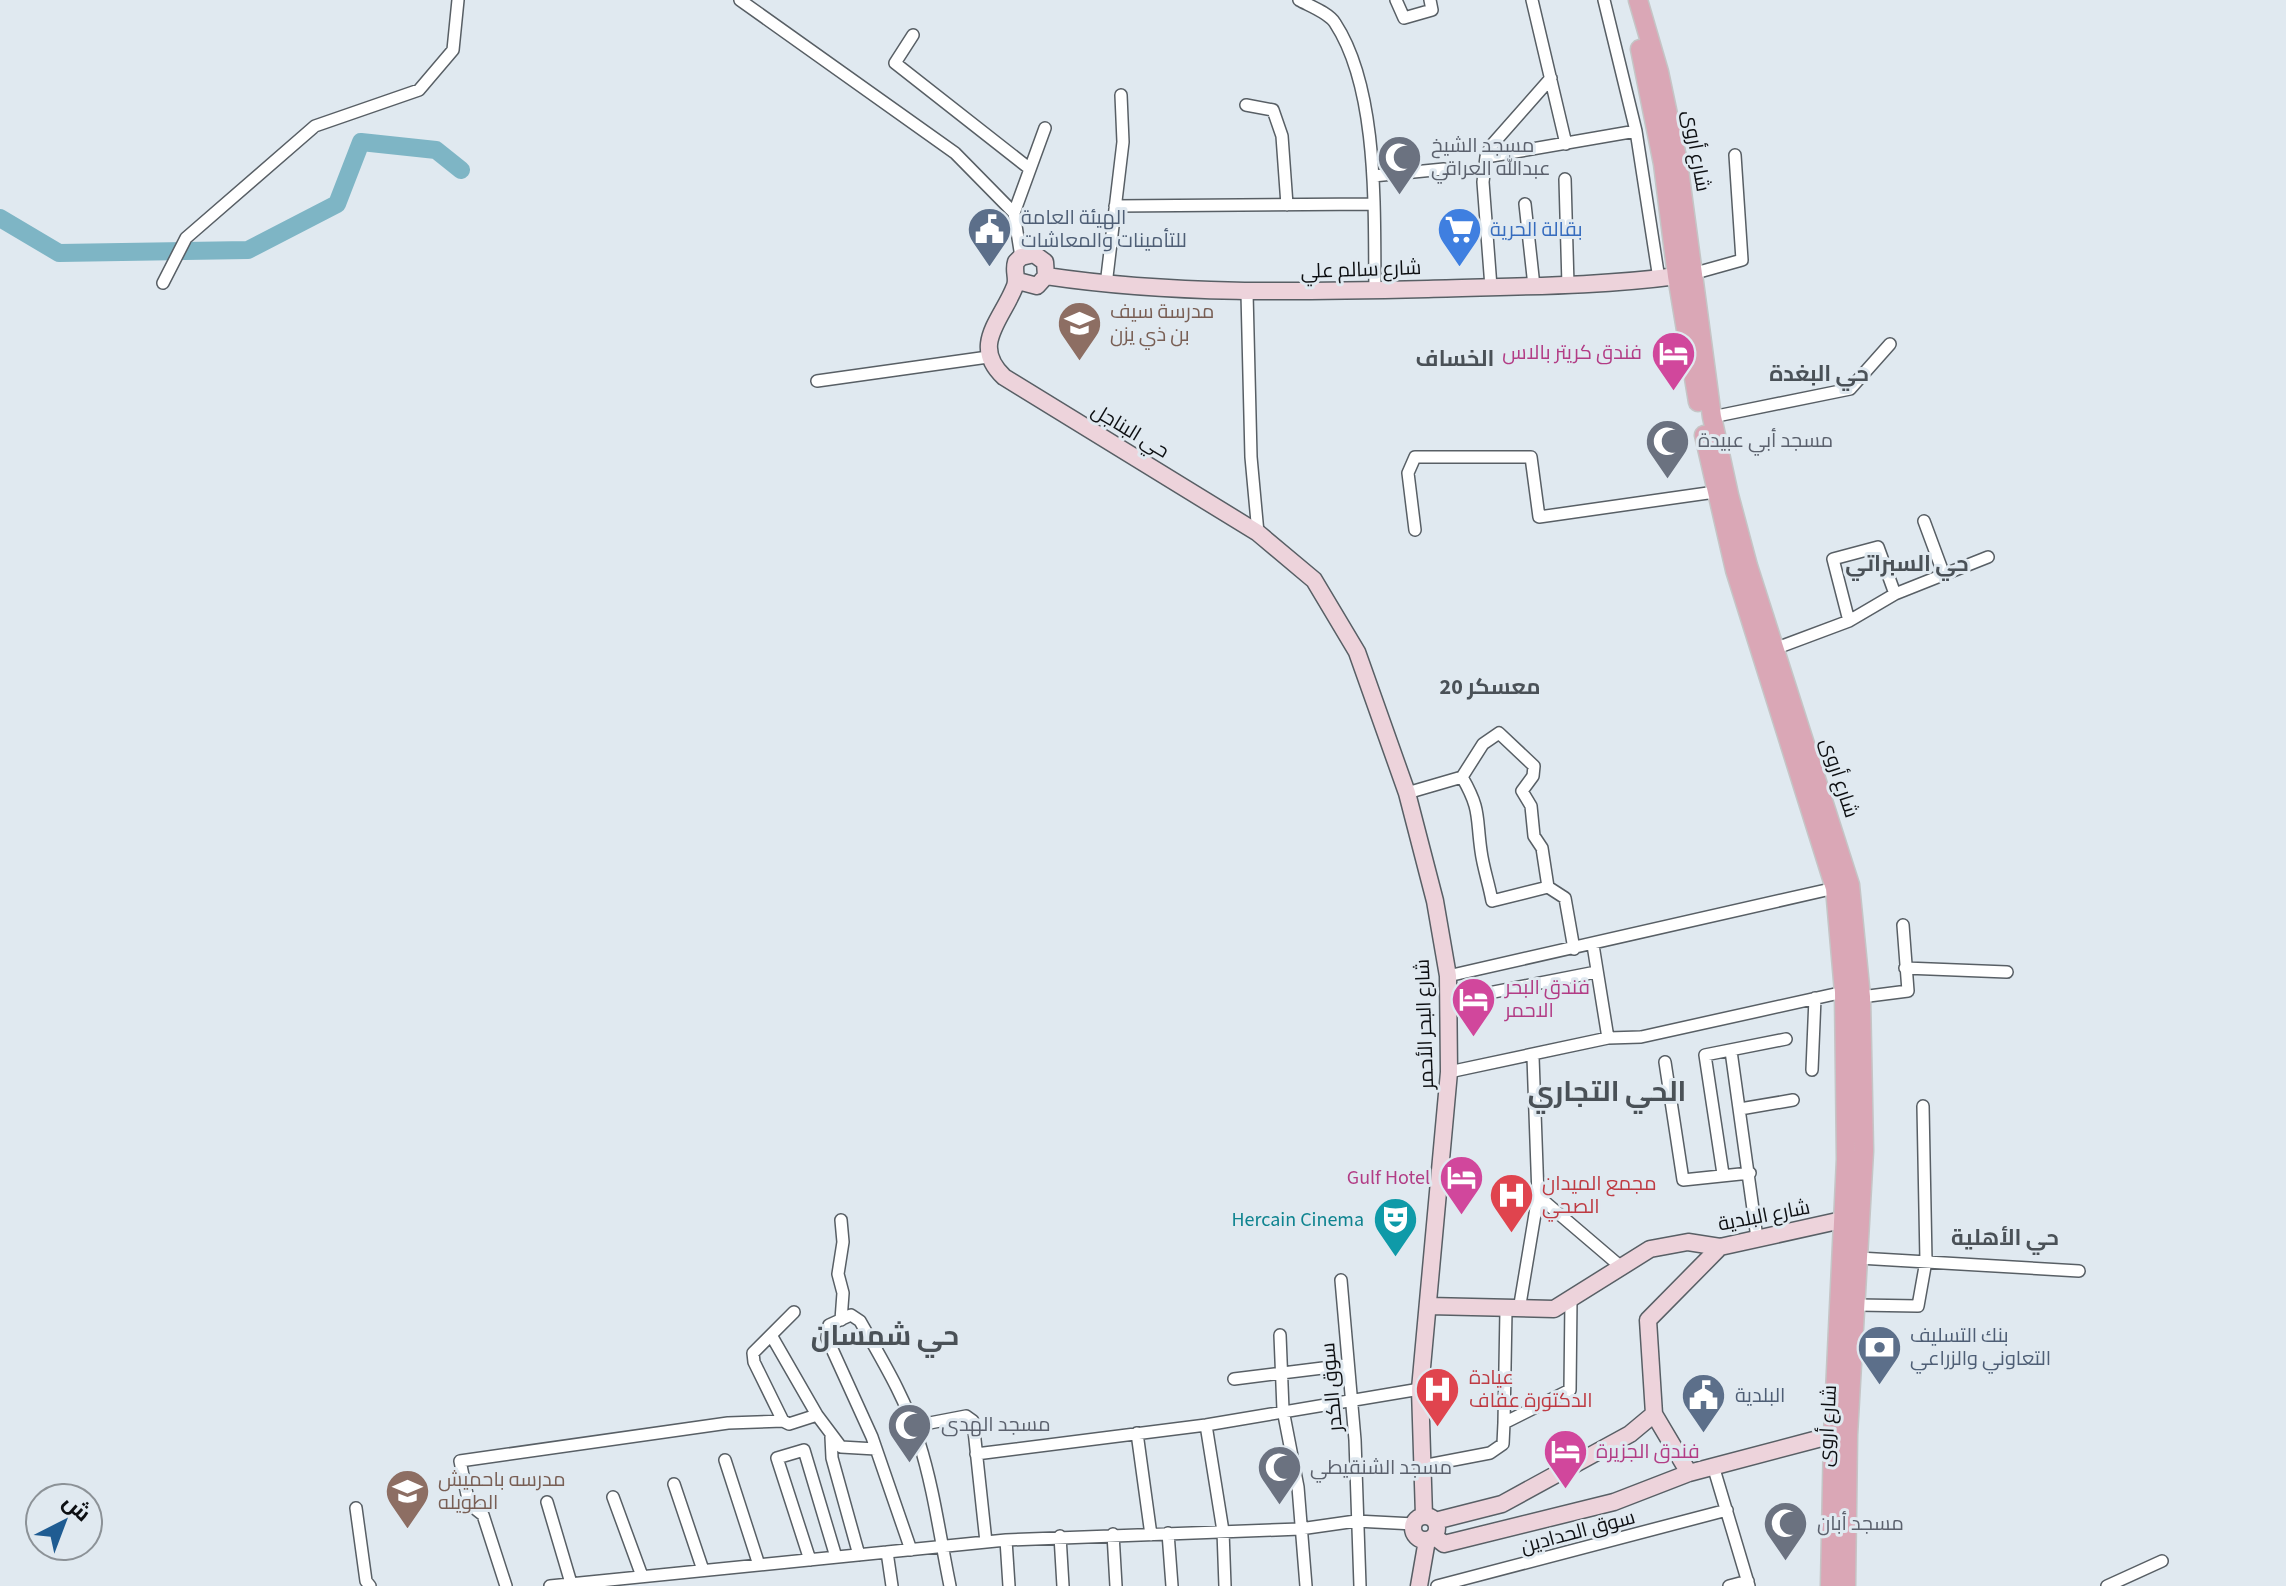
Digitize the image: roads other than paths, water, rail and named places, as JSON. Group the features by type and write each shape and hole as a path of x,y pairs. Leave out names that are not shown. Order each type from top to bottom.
{"main road":[{"name":"شارع أروى","path":"1626,0 1647,75 1663,164 1676,276 1715,492 1843,886 1852,995 1846,1159 1851,1218 1859,1258 1858,1305 1841,1435 1846,1586"},
{"name":"شارع أروى","path":"1638,0 1659,72 1678,162 1676,276 1767,652"},
{"name":"شارع أروى","path":"1830,1586 1851,1218"}],"street":[{"path":"163,283 186,238 315,126 419,90 453,50 458,0"},
{"path":"740,0 955,153 1014,213"},
{"path":"1299,0 1334,20 1351,57 1365,113 1373,176 1375,290"},
{"path":"1396,0 1404,18 1432,10 1430,0"},
{"path":"1532,0 1566,144"},
{"path":"1604,0 1676,276 1742,260 1735,155"},
{"path":"913,35 895,63 1030,169"},
{"path":"1491,287 1483,182 1486,157 1491,146 1551,78"},
{"path":"1106,285 1123,142 1121,95"},
{"path":"1246,105 1273,110 1282,136 1287,205"},
{"path":"817,381 988,357 994,327 1018,281 1014,268 1021,257 1014,213 1045,128"},
{"path":"1486,157 1636,131"},
{"path":"1373,176 1444,169"},
{"path":"1565,179 1568,285"},
{"path":"1115,206 1374,204"},
{"path":"1525,204 1534,286"},
{"path":"1018,281 1037,286 1046,276 1045,262 1040,257 1034,254 1021,257"},
{"name":"شارع سالم علي","path":"1046,276 1106,285 1247,293 1568,285 1676,276"},
{"path":"1247,293 1251,457 1258,533"},
{"path":"1712,417 1850,389 1890,344"},
{"name":"حي البناجل","path":"988,357 1004,377 1258,533"},
{"path":"1415,530 1408,473 1415,457 1531,457 1539,517 1715,492"},
{"path":"1924,521 1944,575"},
{"name":"شارع البحر الأحمر","path":"1258,533 1314,580 1357,652 1407,793 1435,901 1448,976 1449,1072 1420,1389 1427,1527 1419,1586"},
{"path":"1849,621 1833,559 1878,547 1895,594"},
{"path":"1767,652 1849,621 1895,594 1988,557"},
{"path":"1407,793 1462,777 1483,744 1499,733 1534,766 1533,776 1522,791 1531,806 1534,836 1542,848 1548,887"},
{"path":"1462,777 1474,798 1481,825 1480,849 1492,901 1548,887 1565,898 1574,949"},
{"path":"1448,976 1843,886"},
{"path":"1449,1072 1533,1057 1608,1038 1641,1037 1815,998 1908,991 1903,925"},
{"path":"1593,945 1608,1038"},
{"path":"1905,968 2007,972"},
{"path":"1448,1001 1596,972"},
{"path":"1812,1070 1815,998"},
{"path":"1723,1174 1705,1055 1786,1039"},
{"path":"1731,1051 1757,1238"},
{"path":"1422,1466 1490,1453 1503,1444 1513,1310 1538,1196 1533,1057"},
{"path":"1665,1062 1683,1180 1750,1173"},
{"path":"1740,1109 1793,1100"},
{"path":"1858,1305 1918,1306 1926,1261 1923,1106"},
{"path":"1538,1196 1620,1266"},
{"name":"شارع البلدية","path":"1429,1306 1554,1309 1650,1249 1688,1242 1720,1247 1851,1218"},
{"path":"841,1220 841,1320"},
{"path":"1689,1473 1654,1414 1648,1320 1720,1247"},
{"path":"1859,1258 2079,1271"},
{"name":"سوق الكدر","path":"1341,1280 1356,1452 1360,1586"},
{"path":"1504,1423 1570,1390 1571,1299"},
{"path":"783,1421 754,1362 756,1347 794,1312"},
{"path":"911,1550 876,1449 827,1338 829,1325 851,1315 860,1321 914,1426 931,1483 950,1586"},
{"path":"771,1335 831,1437 841,1447 876,1449"},
{"path":"1280,1335 1283,1410 1298,1487 1306,1586"},
{"path":"1234,1379 1347,1365"},
{"path":"976,1454 1206,1425 1420,1389"},
{"path":"550,1586 1060,1536 1300,1529 1356,1521 1427,1527 1502,1504 1630,1434 1654,1414"},
{"path":"506,1586 483,1515 469,1504 460,1461 728,1423 783,1421 789,1424 817,1415"},
{"path":"914,1426 970,1417 986,1542"},
{"path":"1206,1425 1223,1531 1225,1586"},
{"path":"1137,1433 1151,1535"},
{"path":"1427,1527 1444,1544 1614,1502 1689,1473 1841,1435"},
{"path":"831,1437 832,1458 859,1555"},
{"path":"810,1560 777,1458 804,1450 836,1557"},
{"path":"725,1460 759,1565"},
{"path":"1714,1469 1748,1583 1729,1586"},
{"path":"674,1484 703,1570"},
{"path":"1518,1496 1526,1525"},
{"path":"613,1497 642,1576"},
{"path":"547,1502 571,1583"},
{"path":"356,1508 366,1581 370,1586"},
{"name":"سوق الحدادين","path":"1437,1586 1727,1510"},
{"path":"1168,1533 1172,1586"},
{"path":"1113,1534 1116,1586"},
{"path":"1060,1536 1063,1586"},
{"path":"1006,1540 1009,1586"},
{"path":"887,1552 892,1586"},
{"path":"2107,1586 2162,1561"}],"waterway":[{"path":"0,218 59,253 248,250 337,204 361,142 436,150 461,170"}],"place":[{"name":"مسجد الشيخ عبدالله العراقي","path":"1400,197"},
{"name":"الهيئة العامة للتأمينات والمعاشات","path":"990,268"},
{"name":"بقالة الحرية","path":"1459,269"},
{"name":"مدرسة سيف بن ذي يزن","path":"1079,362"},
{"name":"فندق كريتر بالاس","path":"1673,392"},
{"name":"مسجد أبي عبيدة","path":"1667,480"},
{"name":"فندق البحر الاحمر","path":"1474,1038"},
{"name":"Gulf Hotel","path":"1461,1217"},
{"name":"مجمع الميدان الصحي","path":"1511,1235"},
{"name":"Hercain Cinema","path":"1395,1259"},
{"name":"بنك التسليف التعاوني والزراعي","path":"1879,1386"},
{"name":"عيادة الدكتورة عفاف","path":"1438,1428"},
{"name":"البلدية","path":"1704,1435"},
{"name":"مسجد الهدى","path":"910,1464"},
{"name":"فندق الجزيرة","path":"1565,1491"},
{"name":"مسجد الشنقيطي","path":"1279,1507"},
{"name":"مدرسه باحميش الطويله","path":"407,1531"},
{"name":"مسجد أبان","path":"1786,1563"}],"district":[{"name":"الخساف","path":"1455,359"},
{"name":"حي البغدة","path":"1819,374"},
{"name":"حي السبراتي","path":"1907,564"},
{"name":"معسكر 20","path":"1490,687"},
{"name":"الحي التجاري","path":"1607,1092"},
{"name":"حي الأهلية","path":"2005,1238"},
{"name":"حي شمسان","path":"885,1336"}]}
